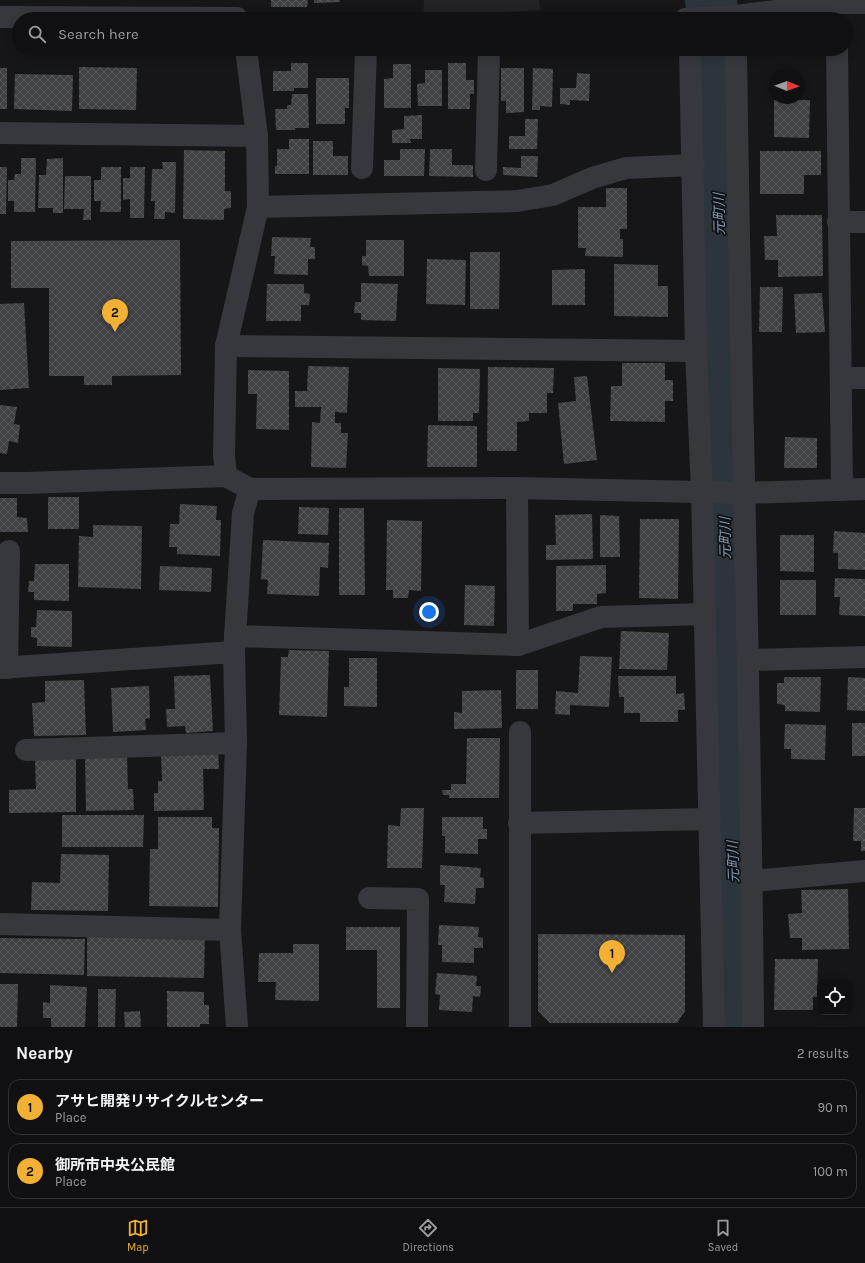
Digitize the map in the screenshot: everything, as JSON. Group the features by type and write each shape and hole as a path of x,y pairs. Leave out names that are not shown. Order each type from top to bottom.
{"street":[{"path":"735,12 836,7 865,3"},
{"path":"0,17 12,17"},
{"path":"226,476 224,455 226,346 258,207 257,136 247,56"},
{"path":"362,168 366,56"},
{"path":"486,170 489,56"},
{"path":"690,56 694,165 696,351 702,492 714,1027"},
{"path":"736,56 738,263 748,660 753,1027"},
{"path":"837,56 838,222 842,378 842,490"},
{"path":"0,133 257,136"},
{"path":"258,207 517,201 553,195 592,178 626,168 694,165"},
{"path":"838,222 865,222"},
{"path":"226,346 696,351"},
{"path":"842,378 865,378"},
{"path":"0,483 226,476 250,489 516,488 744,493 865,489"},
{"path":"516,488 518,645"},
{"path":"237,1027 230,930 236,743 234,644 243,513 250,489"},
{"path":"9,551 4,668 234,644 518,645 601,617 705,614"},
{"path":"748,660 865,657"},
{"path":"520,732 520,1027"},
{"path":"26,750 236,743"},
{"path":"519,823 710,819"},
{"path":"752,881 865,872"},
{"path":"369,898 418,899 417,1027"},
{"path":"0,924 230,930"}],"shaded area":[{"path":"424,0 539,0 540,10 507,12 423,12"}],"building":[{"path":"271,0 308,0 307,7 271,7"},
{"path":"314,0 340,0 340,2 314,3"},
{"path":"291,63 308,63 308,88 294,88 294,91 273,91 273,71 291,71"},
{"path":"448,63 466,63 466,80 474,80 474,94 470,94 470,109 448,109"},
{"path":"393,64 411,64 411,108 384,108 384,79 393,78"},
{"path":"79,67 137,68 136,110 79,109"},
{"path":"0,68 7,68 7,109 0,109"},
{"path":"501,68 524,68 524,112 506,113 506,101 501,101"},
{"path":"533,68 553,69 552,107 540,106 540,110 532,110"},
{"path":"425,70 442,70 442,106 418,106 417,84 425,83"},
{"path":"577,73 590,74 589,101 570,100 570,105 560,104 560,88 576,88"},
{"path":"15,74 73,75 72,111 14,109"},
{"path":"316,78 349,78 349,108 345,108 345,124 316,124"},
{"path":"292,94 308,94 309,128 276,130 275,109 287,109 287,105 291,105"},
{"path":"805,100 810,100 809,138 774,137 774,104 805,104"},
{"path":"422,115 422,139 410,139 411,143 392,143 392,130 404,129 404,116"},
{"path":"525,119 538,119 537,149 509,149 509,136 525,136"},
{"path":"289,139 309,139 309,174 275,174 275,166 277,166 277,149 289,149"},
{"path":"313,141 333,141 333,156 348,156 348,175 313,175"},
{"path":"400,149 425,149 424,176 384,176 384,160 400,160"},
{"path":"430,149 452,149 452,165 473,165 473,177 429,176"},
{"path":"184,150 225,151 225,191 231,191 231,208 224,209 224,220 183,219"},
{"path":"760,151 821,151 821,175 804,175 804,194 760,194"},
{"path":"521,156 538,156 537,177 503,175 503,167 521,168"},
{"path":"21,158 36,158 35,212 14,212 14,201 8,201 8,180 14,180 15,174 21,174"},
{"path":"63,158 63,213 53,213 53,208 38,208 39,175 46,175 47,159"},
{"path":"162,162 176,162 175,213 165,212 165,219 154,219 155,201 151,201 152,169 163,169"},
{"path":"0,167 7,167 6,214 0,214"},
{"path":"101,167 121,167 121,212 100,212 101,201 94,201 94,180 101,180"},
{"path":"130,167 145,167 144,218 130,218 130,199 123,200 123,178 130,178"},
{"path":"65,176 91,176 91,220 83,220 84,209 64,209"},
{"path":"606,188 627,188 627,229 620,229 620,239 623,239 623,257 585,256 586,248 578,248 578,207 606,207"},
{"path":"776,215 822,215 823,276 778,277 778,260 765,260 764,236 777,236"},
{"path":"272,237 311,238 310,247 315,247 315,259 308,259 308,275 274,274 275,256 271,256"},
{"path":"180,240 181,375 112,376 112,385 84,385 84,376 49,376 49,288 11,288 11,241"},
{"path":"366,240 404,240 404,276 369,276 368,266 362,265 362,256 366,256"},
{"path":"470,252 500,252 499,309 470,309"},
{"path":"427,259 466,260 465,305 426,304"},
{"path":"614,264 658,265 658,286 668,286 668,317 614,316"},
{"path":"585,269 585,305 552,305 552,270"},
{"path":"361,283 398,284 396,321 361,320 361,313 354,313 355,302 361,302"},
{"path":"267,284 304,284 304,293 310,294 309,305 301,305 301,321 266,321"},
{"path":"760,287 783,287 782,332 759,332"},
{"path":"822,293 825,332 796,333 794,294"},
{"path":"24,303 29,388 0,390 0,304"},
{"path":"622,363 665,363 665,380 673,380 673,401 665,401 665,422 610,421 611,386 622,386"},
{"path":"308,366 349,367 347,413 335,412 335,423 341,423 341,433 348,433 346,468 311,467 312,422 320,423 321,407 295,407 295,391 307,391"},
{"path":"488,367 554,368 553,393 547,393 547,413 529,413 529,421 517,422 517,451 487,451"},
{"path":"438,368 480,369 479,413 473,413 473,421 438,421"},
{"path":"248,370 289,371 289,430 256,429 257,394 248,394"},
{"path":"587,376 597,460 564,464 558,403 576,401 574,377"},
{"path":"0,405 17,407 14,424 20,425 18,443 9,441 7,454 0,453"},
{"path":"428,425 477,426 477,467 427,467"},
{"path":"785,437 817,438 817,468 784,468"},
{"path":"48,497 79,497 79,529 48,529"},
{"path":"0,498 17,498 17,517 27,518 28,532 0,532"},
{"path":"180,504 217,506 216,520 221,520 220,556 177,554 177,547 169,547 170,524 179,524"},
{"path":"299,507 329,508 328,535 298,534"},
{"path":"339,508 364,508 365,595 339,595"},
{"path":"592,514 593,559 546,560 546,545 556,545 555,515"},
{"path":"600,515 619,516 620,557 600,557"},
{"path":"640,519 679,519 678,599 639,598"},
{"path":"387,520 422,521 421,591 409,590 408,598 393,598 393,590 386,590"},
{"path":"93,525 142,526 141,589 78,587 79,536 93,537"},
{"path":"834,531 865,533 865,570 838,569 838,553 833,553"},
{"path":"780,535 814,535 814,572 780,571"},
{"path":"263,540 329,543 328,568 320,567 319,596 267,594 268,580 261,579"},
{"path":"35,564 69,564 69,601 34,600 34,592 28,592 29,581 34,581"},
{"path":"606,565 606,593 597,594 597,604 573,604 573,611 556,611 556,566"},
{"path":"160,566 212,568 211,592 159,590"},
{"path":"835,578 865,579 865,616 839,615 840,597 834,597"},
{"path":"780,580 816,580 816,615 780,615"},
{"path":"465,585 495,586 494,626 464,625"},
{"path":"37,610 72,611 72,647 37,646 37,638 31,637 31,627 36,627"},
{"path":"621,631 669,633 667,670 619,669"},
{"path":"289,650 329,651 327,717 279,715 281,657 288,657"},
{"path":"580,656 612,657 609,707 570,705 570,715 555,714 556,691 578,693"},
{"path":"349,658 377,658 377,707 344,706 344,687 349,687"},
{"path":"516,670 538,670 538,709 516,709"},
{"path":"210,675 213,731 186,733 185,726 167,727 166,709 175,709 174,676"},
{"path":"618,676 676,676 676,694 684,693 685,710 678,710 678,722 640,722 640,713 624,713 624,697 619,697"},
{"path":"784,677 821,677 820,712 785,711 785,705 777,704 777,683 784,683"},
{"path":"848,677 865,678 865,711 847,710"},
{"path":"84,680 86,735 34,736 32,703 45,702 45,681"},
{"path":"149,686 150,718 145,719 146,730 113,732 111,688"},
{"path":"501,690 502,728 454,729 454,712 462,713 462,691"},
{"path":"852,723 865,723 865,756 852,756"},
{"path":"785,724 826,725 825,760 791,759 791,749 784,749"},
{"path":"467,738 500,738 499,798 449,798 449,795 443,795 442,790 451,790 451,784 466,784"},
{"path":"218,750 219,769 203,769 204,810 154,811 154,793 158,793 158,781 162,781 161,752"},
{"path":"85,756 127,756 128,789 133,789 134,810 86,811"},
{"path":"76,758 76,812 9,813 9,790 36,789 35,759"},
{"path":"401,808 424,808 422,868 387,868 388,825 400,826"},
{"path":"854,808 865,808 865,851 861,851 861,841 853,841"},
{"path":"62,815 144,815 143,847 62,847"},
{"path":"158,817 212,817 212,828 219,828 218,907 149,906 150,849 158,849"},
{"path":"442,817 483,817 483,829 487,829 487,839 478,839 478,854 445,853 445,836 442,836"},
{"path":"61,854 109,855 108,911 31,910 32,882 60,883"},
{"path":"440,865 481,868 480,877 484,878 484,888 476,888 475,904 444,902 445,885 440,885"},
{"path":"848,889 849,949 802,950 802,938 790,938 788,914 802,913 801,890"},
{"path":"439,925 479,927 478,937 483,938 483,948 474,948 474,963 442,962 442,945 438,945"},
{"path":"346,927 400,927 400,1008 377,1008 377,950 346,950"},
{"path":"87,932 205,934 204,978 87,976"},
{"path":"538,934 685,935 685,1011 677,1023 550,1023 538,1011"},
{"path":"0,938 85,939 84,975 0,973"},
{"path":"293,944 319,944 319,1001 275,1000 276,982 258,982 259,953 293,953"},
{"path":"775,959 818,959 817,997 813,997 813,1010 774,1010"},
{"path":"437,973 477,976 476,986 481,986 480,997 473,996 472,1012 439,1010 440,995 435,994"},
{"path":"0,984 18,984 17,1027 0,1027"},
{"path":"50,985 87,987 85,1027 51,1027 51,1018 43,1018 43,1002 50,1003"},
{"path":"98,989 116,989 115,1027 98,1027"},
{"path":"167,991 204,992 204,1005 209,1005 209,1024 200,1024 200,1027 167,1027"},
{"path":"140,1011 141,1027 125,1027 124,1012"}],"waterway":[{"name":"元町川","path":"711,0 712,12"},
{"name":"元町川","path":"716,56 716,181 722,350 728,701 738,1027"}],"place":[{"name":"御所市中央公民館","path":"115,332"},
{"name":"アサヒ開発リサイクルセンター","path":"612,973"}]}
